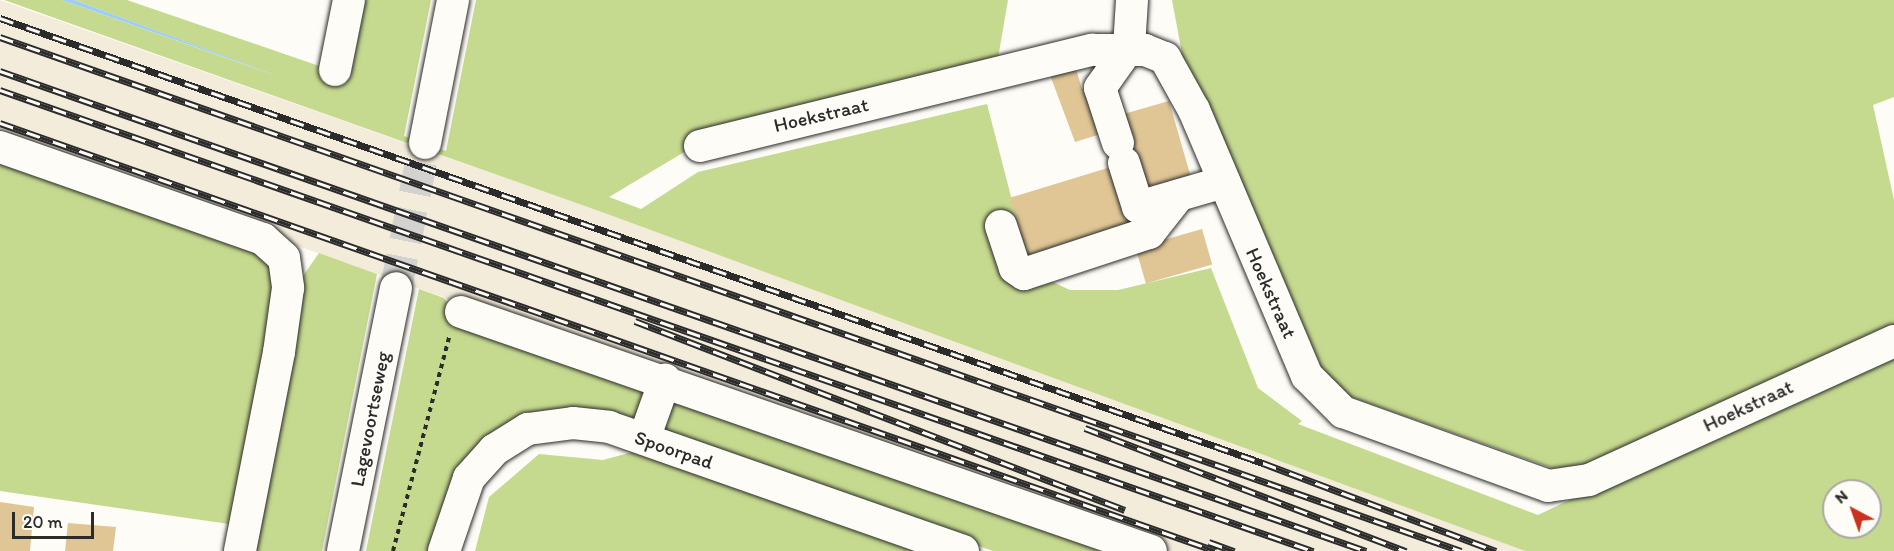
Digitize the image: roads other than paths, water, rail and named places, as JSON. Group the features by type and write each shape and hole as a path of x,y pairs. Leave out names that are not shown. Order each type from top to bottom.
{"street":[{"path":"335,70 348,0"},
{"path":"425,143 453,0"},
{"path":"1132,0 1129,47 1100,88 1138,207 1224,182"},
{"name":"Hoekstraat","path":"700,146 1092,50 1129,47 1165,58 1174,70 1307,376 1343,412 1548,486 1589,480 1894,341"},
{"path":"0,147 275,245 289,271 288,288 240,551"},
{"path":"1001,226 1015,268 1024,274 1149,233 1179,195"},
{"name":"Lagevoortseweg","path":"343,551 396,288"},
{"path":"456,320 665,380 1151,551"},
{"path":"644,439 665,380"},
{"name":"Spoorpad","path":"444,551 469,478 494,450 528,429 573,423 644,439 963,551"}],"water":[{"path":"62,0 74,0 281,77"}],"tunnel":[{"path":"396,288 425,143"}],"railway":[{"path":"0,18 1263,463 1496,551"},
{"path":"0,37 1461,551"},
{"path":"0,71 1366,551"},
{"path":"0,90 1313,551"},
{"path":"0,123 1216,551"},
{"path":"635,321 1125,510"},
{"path":"1085,428 1406,551"},
{"path":"1209,542 1234,551"}]}
